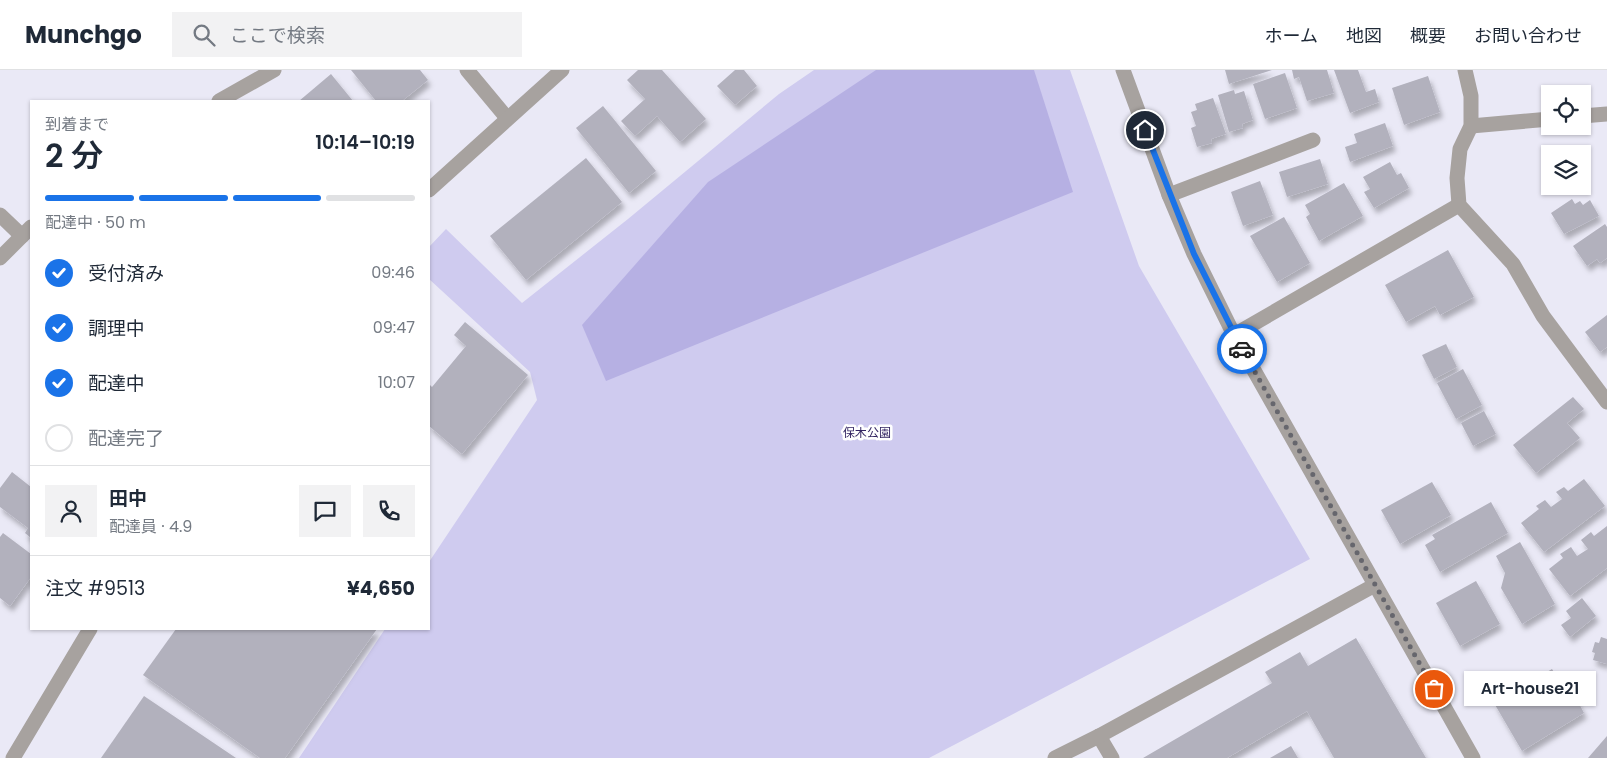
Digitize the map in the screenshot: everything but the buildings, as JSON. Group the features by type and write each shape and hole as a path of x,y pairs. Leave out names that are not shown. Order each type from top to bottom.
{"street":[{"path":"221,100 274,70"},
{"path":"467,70 507,118"},
{"path":"430,189 562,70"},
{"path":"1123,70 1169,195 1194,254 1234,335 1473,758"},
{"path":"1465,70 1471,96 1470,126 1460,149 1457,178 1459,204 1513,264 1543,316 1607,402"},
{"path":"1591,115 1607,114"},
{"path":"1470,126 1541,120"},
{"path":"1169,195 1313,140"},
{"path":"1234,335 1459,204"},
{"path":"0,215 26,232 0,258"},
{"path":"1055,758 1099,736 1375,585"},
{"path":"13,758 89,630"},
{"path":"1099,736 1112,758"}],"green space":[{"name":"保木公園","path":"814,70 1070,70 1139,266 1310,559 929,758 299,758 384,630 430,630 430,560 537,400 530,372 430,280 430,246 446,229 522,303 628,219 779,94"}],"shaded area":[{"path":"876,70 1034,70 1073,192 606,381 582,325 708,182"}],"way so far":[{"path":"1242,349 1434,689"}],"place":[{"name":"Art-house21","path":"1434,689"}],"route":[{"path":"1145,130 1169,195 1194,254 1242,349"}]}
